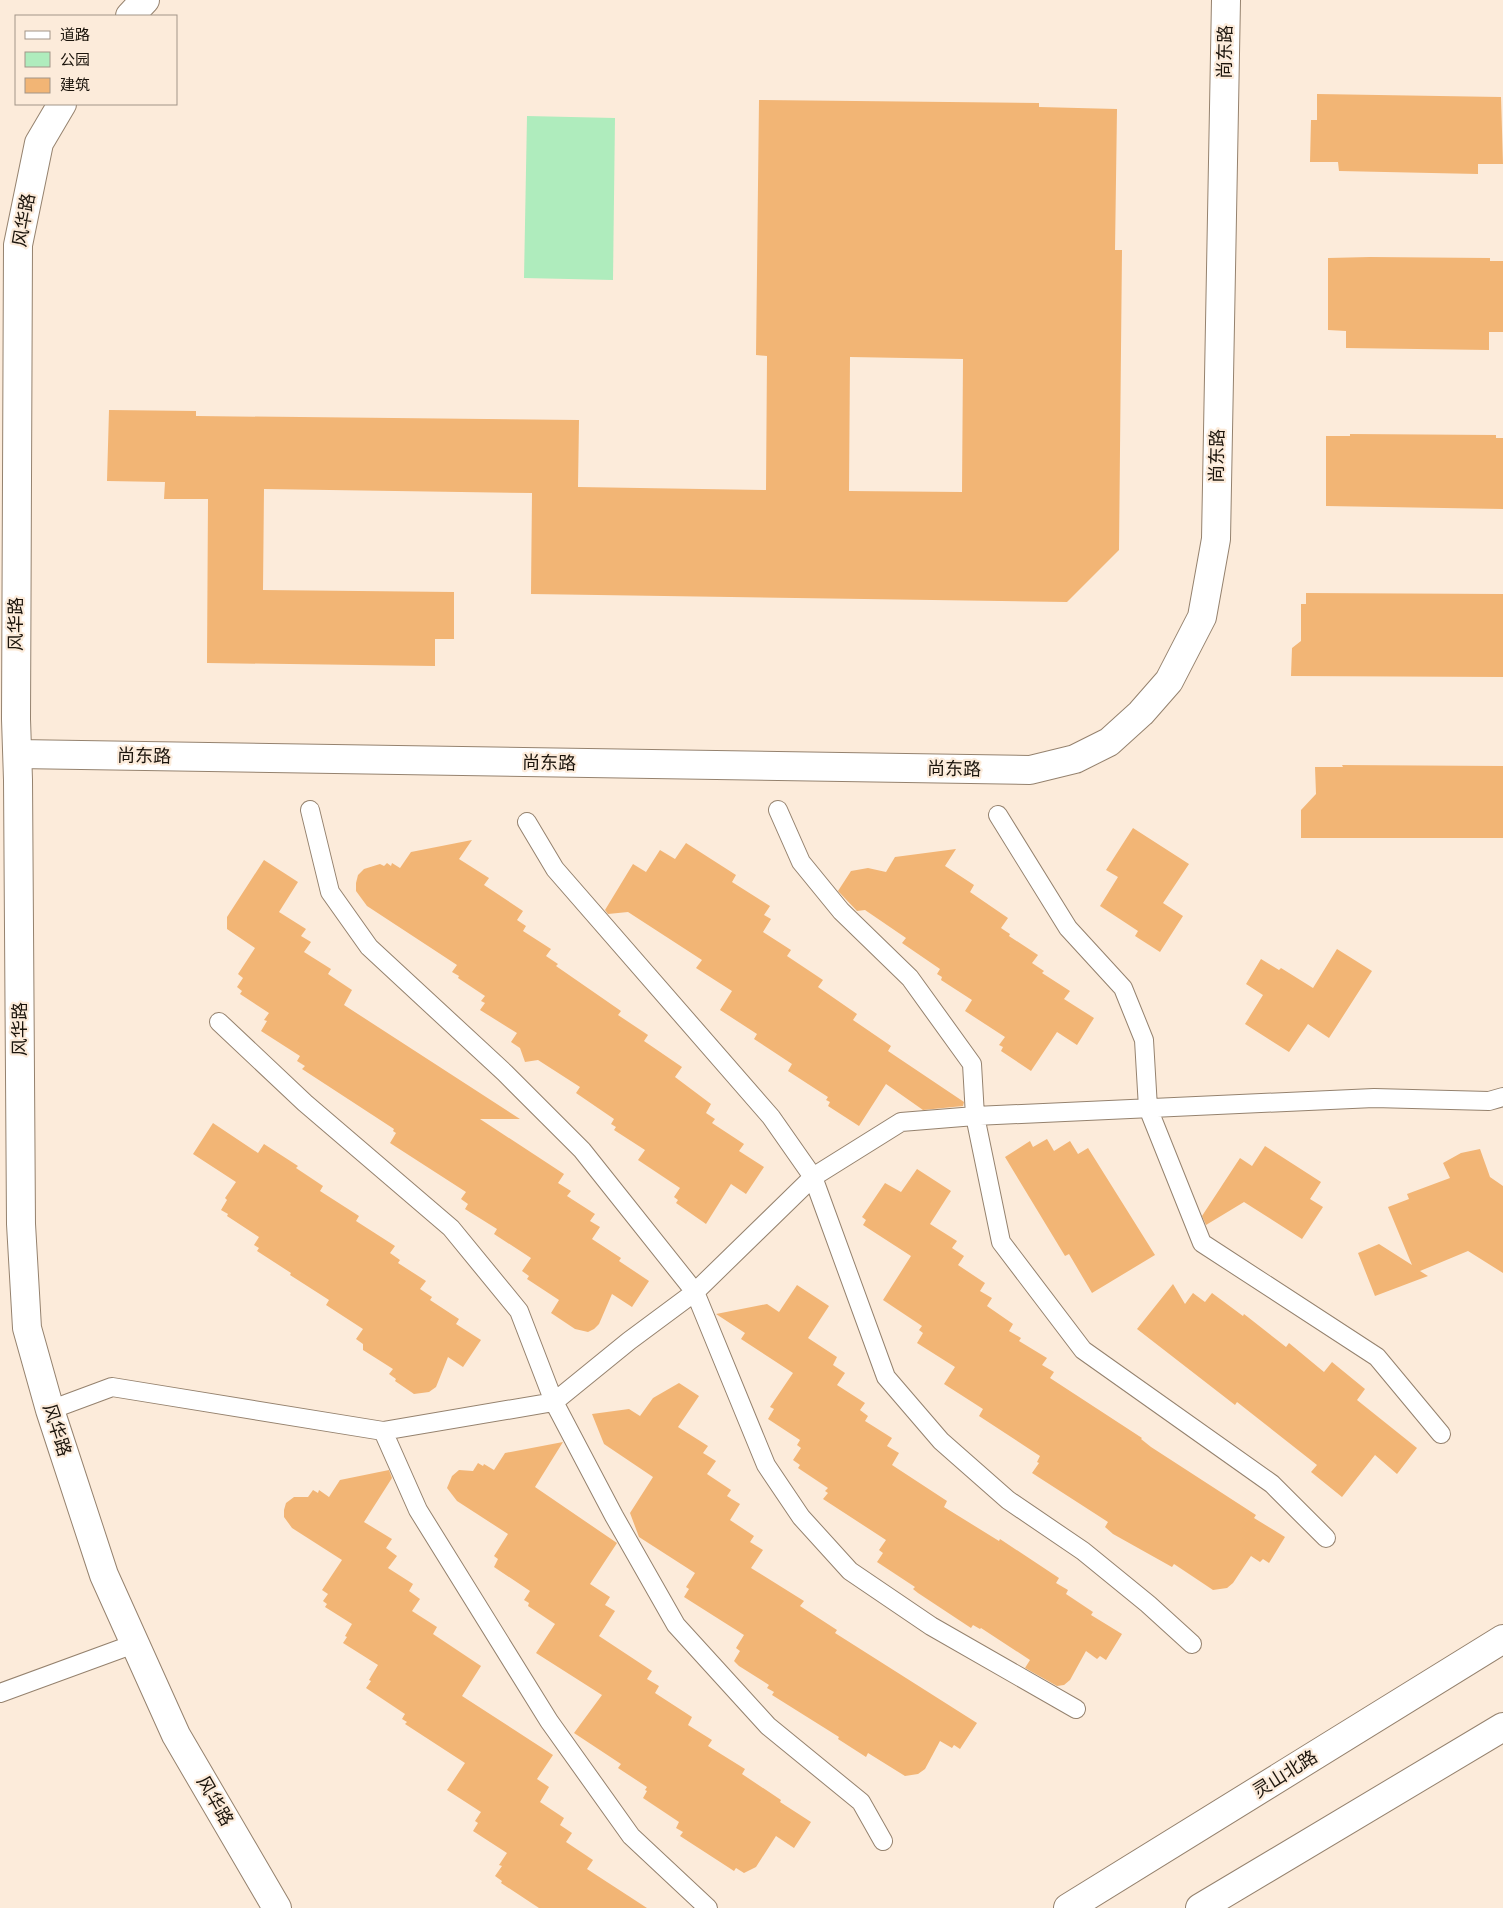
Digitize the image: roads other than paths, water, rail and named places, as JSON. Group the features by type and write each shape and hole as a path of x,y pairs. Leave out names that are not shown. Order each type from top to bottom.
{"street":[{"path":"131,15 144,0"},
{"name":"尚东路","path":"12,771 1030,770 1075,759 1109,742 1141,713 1169,680 1202,617 1216,539 1226,0"},
{"name":"风华路","path":"61,105 39,144 18,245 8,719 12,771 21,1224 27,1328 50,1410 104,1575 176,1735 277,1908"},
{"name":"灵山北路","path":"1068,1908 1503,1639"},
{"path":"1200,1908 1503,1727"}],"lane":[{"path":"310,810 330,892 369,947 505,1073 582,1150 695,1292 766,1465 802,1517 850,1571 931,1626 1076,1709"},
{"path":"778,810 801,862 841,911 910,978 972,1064 975,1116 1002,1242 1083,1350 1272,1484 1326,1538"},
{"path":"998,815 1068,928 1123,988 1144,1040 1148,1108 1202,1243 1377,1357 1441,1434"},
{"path":"527,822 555,869 771,1117 813,1177 886,1377 941,1441 1008,1500 1083,1551 1148,1604 1192,1644"},
{"path":"219,1022 305,1103 451,1228 519,1311 554,1402 614,1516 676,1626 768,1726 861,1802 883,1841"},
{"path":"50,1410 112,1386 383,1431 554,1402 629,1341 695,1292 813,1177 902,1122 975,1116 1374,1098 1489,1101 1503,1097"},
{"path":"383,1431 418,1510 549,1721 631,1836 708,1908"},
{"path":"0,1693 134,1644"}]}
